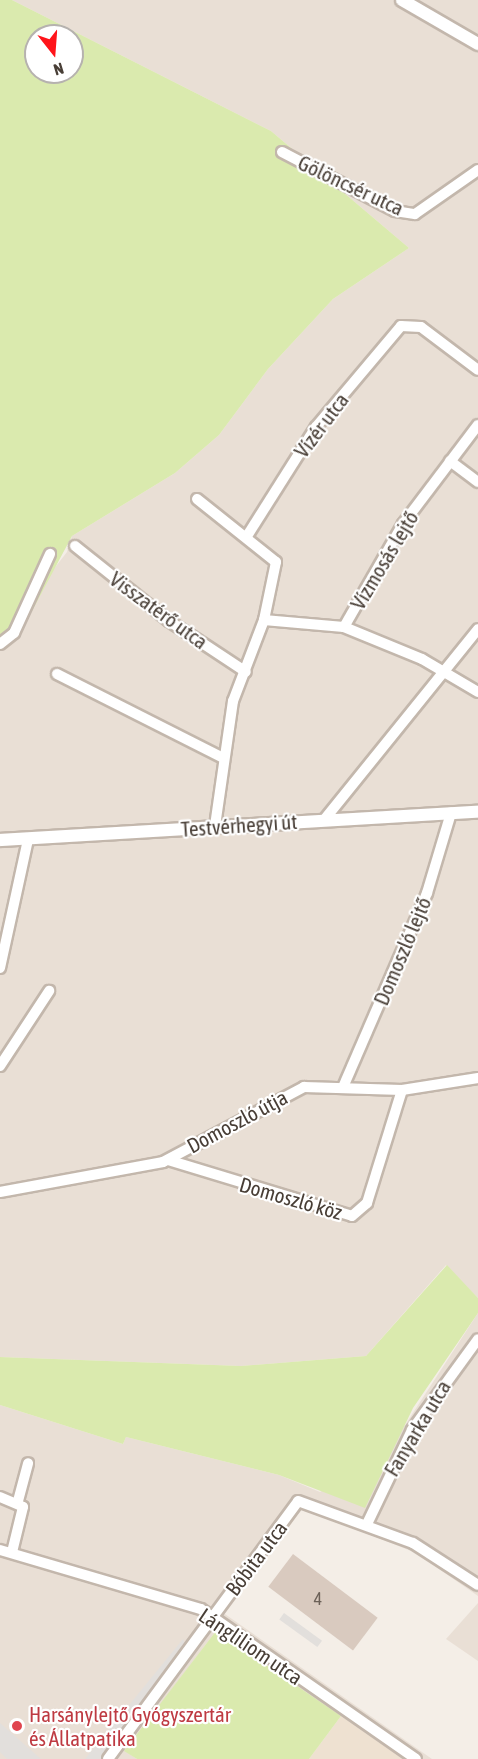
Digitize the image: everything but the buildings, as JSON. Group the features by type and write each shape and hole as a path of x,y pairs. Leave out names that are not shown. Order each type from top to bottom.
{"street":[{"path":"402,0 478,44"},
{"name":"Gölöncsér utca","path":"282,152 395,211 415,214 478,170"},
{"name":"Vízér utca","path":"247,536 316,427 406,322 421,327 478,370"},
{"name":"Vízmosás lejtő","path":"478,425 384,554 344,627 446,672 478,692"},
{"path":"450,461 478,482"},
{"path":"197,500 247,536 276,562 264,620 233,701 215,826"},
{"name":"Visszatérő utca","path":"75,546 246,672"},
{"path":"0,644 14,633 50,554"},
{"path":"264,620 344,627"},
{"path":"324,820 446,672 478,629"},
{"path":"57,674 223,758"},
{"name":"Testvérhegyi út","path":"0,840 478,812"},
{"name":"Domoszló lejtő","path":"344,1085 428,894 451,813"},
{"path":"0,969 28,840"},
{"path":"0,1066 49,991"},
{"name":"Domoszló útja","path":"0,1192 168,1160 288,1092 344,1085 402,1090 478,1078"},
{"name":"Domoszló köz","path":"168,1160 351,1216 368,1203 402,1090"},
{"name":"Fanyarka utca","path":"367,1524 401,1449 478,1339"},
{"path":"18,1501 28,1463"},
{"path":"0,1497 18,1501 23,1507 12,1552"},
{"name":"Bóbita utca","path":"108,1759 298,1502 367,1524"},
{"path":"367,1524 413,1543 478,1585"},
{"name":"Lángliliom utca","path":"0,1550 201,1609 416,1759"}],"shaded area":[{"path":"12,0 478,0 478,1298 446,1265 366,1356 241,1366 0,1357 0,638 67,552 72,536 175,473 219,435 268,369 333,299 409,248 271,131 84,36 84,24 59,24"},
{"path":"478,1313 478,1596 416,1553 303,1508 222,1612 432,1759 403,1759 216,1631 125,1751 137,1759 0,1759 0,1405 123,1444 126,1437 279,1475 320,1492 394,1442"},
{"path":"478,1603 478,1661 446,1639"},
{"path":"284,1613 322,1641 317,1647 279,1619"},
{"path":"183,1639 187,1647 104,1759 85,1759"},
{"path":"341,1716 403,1759 309,1759"},
{"path":"0,1723 41,1759 7,1759 0,1752"}],"green space":[{"path":"0,0 12,0 59,24 24,24 24,84 84,84 84,36 271,131 409,248 333,299 268,369 219,435 175,473 72,536 32,611 0,638"},
{"path":"447,1265 478,1298 478,1313 413,1408 365,1508 279,1475 126,1437 123,1444 0,1405 0,1357 241,1366 366,1356"},
{"path":"216,1631 341,1716 309,1759 137,1759 124,1751"}],"place":[{"name":"Harsánylejtő Gyógyszertár és Állatpatika","path":"17,1726"}]}
